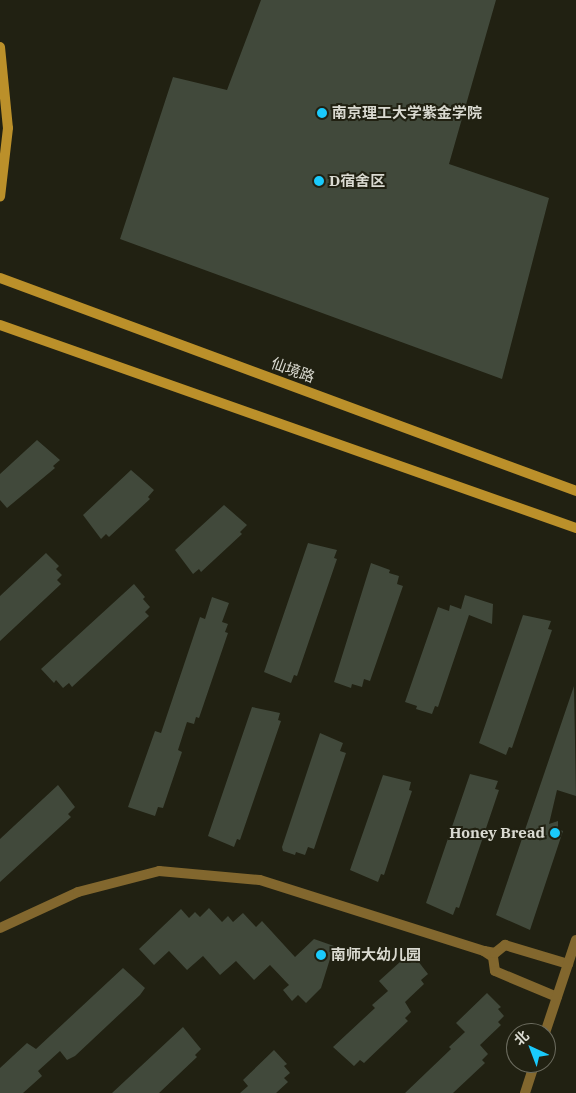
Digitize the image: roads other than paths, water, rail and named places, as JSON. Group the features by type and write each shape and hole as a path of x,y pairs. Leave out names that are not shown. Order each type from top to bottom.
{"main road":[{"path":"0,47 8,128 0,197"},
{"name":"仙境路","path":"0,278 576,491"},
{"path":"0,325 576,528"}],"street":[{"path":"0,928 78,892 159,871 260,880 484,951 495,953 505,946 568,964"},
{"path":"548,1023 576,940"},
{"path":"484,951 493,957 495,970 557,997"},
{"path":"525,1093 532,1073"}],"place":[{"name":"南京理工大学紫金学院","path":"322,113"},
{"name":"D宿舍区","path":"319,181"},
{"name":"Honey Bread","path":"555,833"},
{"name":"南师大幼儿园","path":"321,955"}]}
